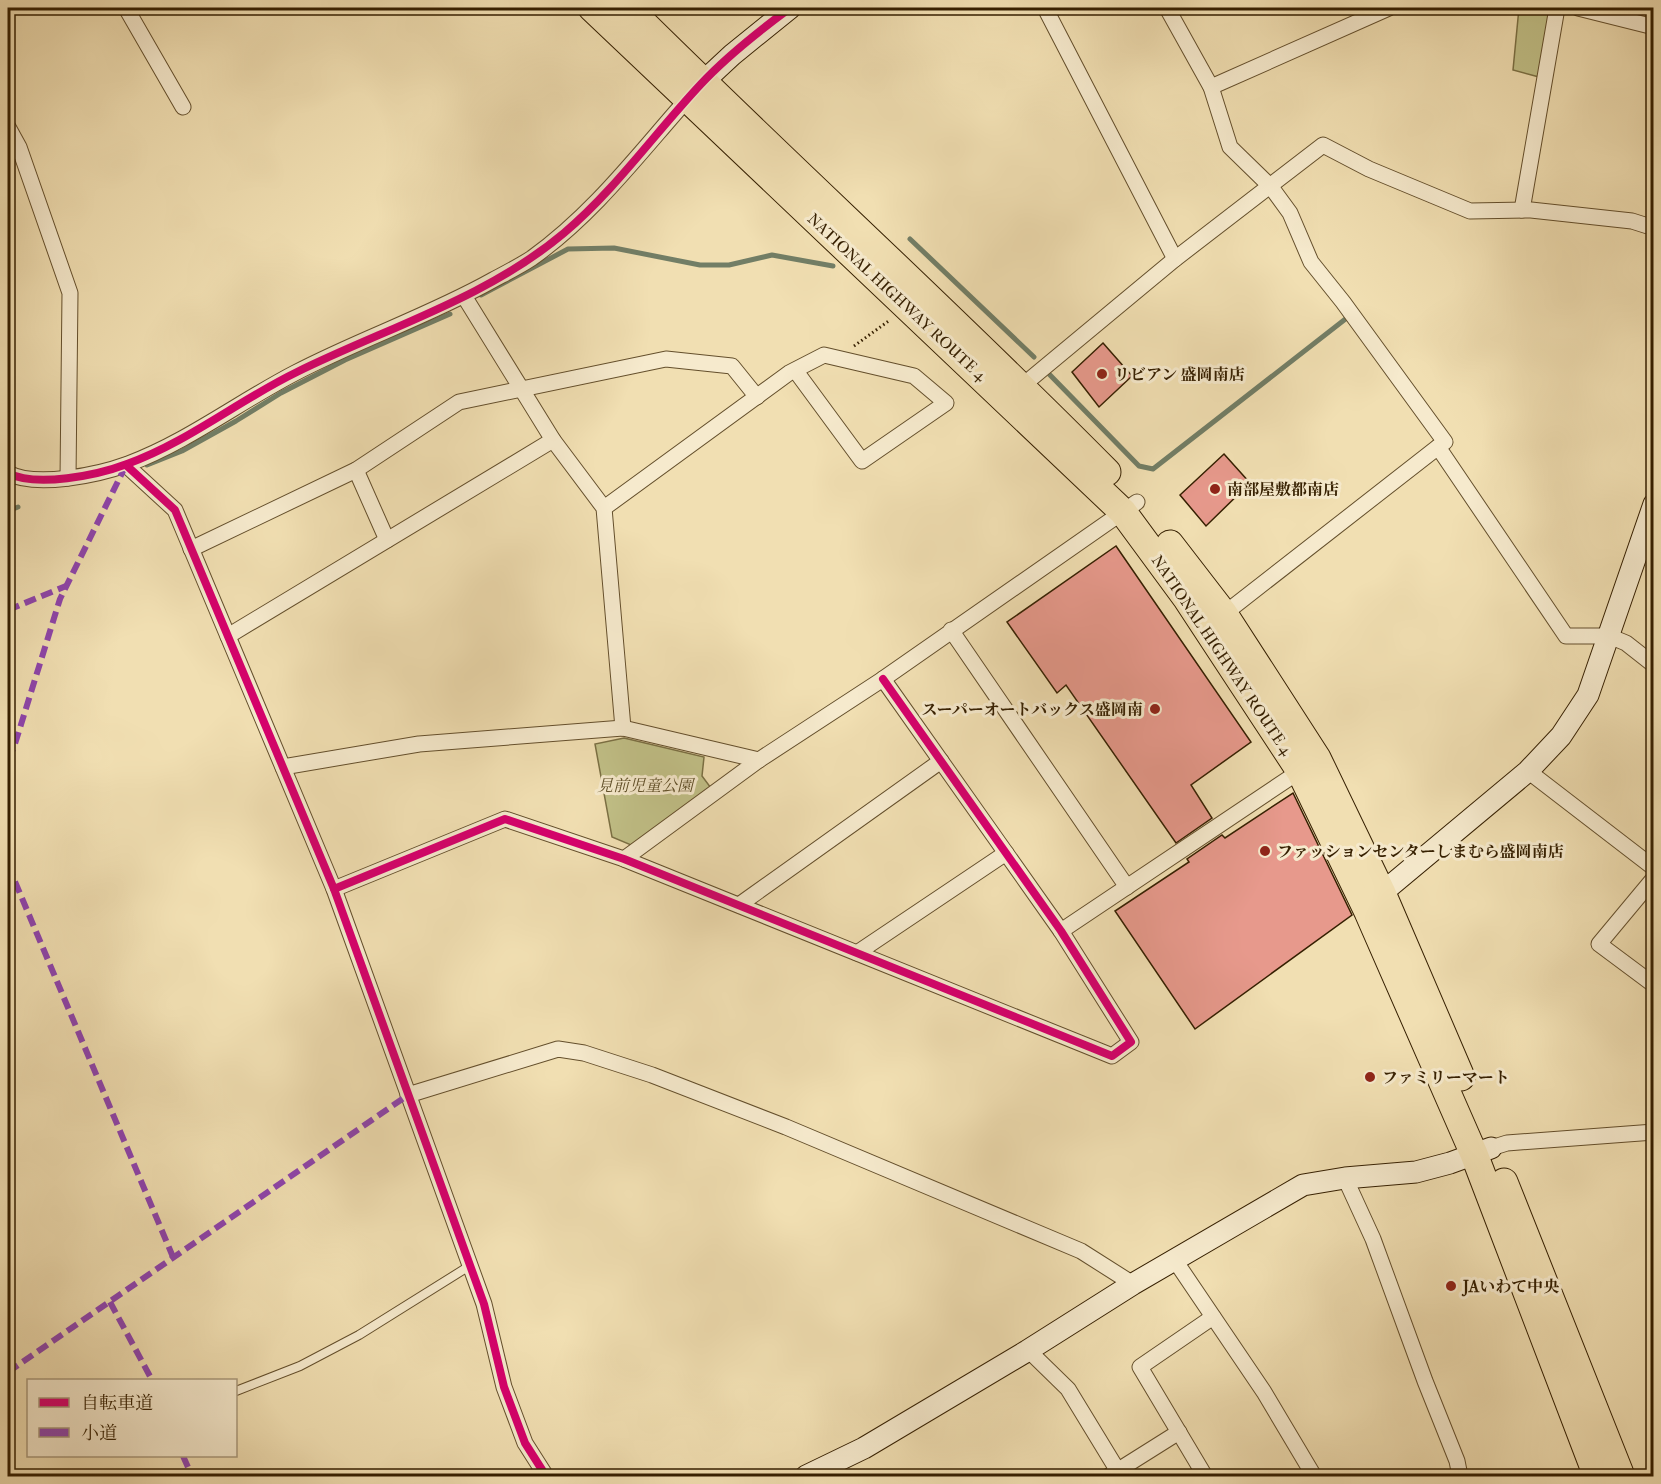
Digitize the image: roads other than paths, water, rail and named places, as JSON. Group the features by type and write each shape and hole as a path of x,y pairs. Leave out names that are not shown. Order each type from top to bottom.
{"highway":[{"name":"NATIONAL HIGHWAY ROUTE 4","path":"592,8 695,90 1022,386 1224,614 1317,758 1374,900 1621,1476"},
{"name":"NATIONAL HIGHWAY ROUTE 4","path":"628,8 695,90 908,307 1130,507 1300,771 1374,900"},
{"name":"NATIONAL HIGHWAY ROUTE 4","path":"1482,1151 1597,1476"}],"street":[{"path":"126,8 183,107"},
{"path":"1045,8 1175,259"},
{"path":"1167,8 1211,87 1230,147 1271,187 1290,213 1311,262 1343,302 1444,442 1224,614"},
{"path":"1211,87 1389,8"},
{"path":"1522,210 1557,8"},
{"path":"1578,8 1653,27"},
{"path":"8,473 43,481 126,465 164,448 296,372 464,296 531,259 596,204 695,90 732,55 787,9"},
{"path":"8,127 19,147 70,293 68,478"},
{"path":"1022,386 1175,259 1323,145 1369,169 1470,211 1522,210 1632,221 1653,228"},
{"path":"464,296 553,440 604,508 623,728"},
{"path":"604,508 795,370 824,355 914,376 945,403 862,461 795,370"},
{"path":"191,549 356,470 459,402 666,359 732,366 757,397"},
{"path":"228,636 553,440"},
{"path":"1438,447 1566,636 1609,636 1626,643 1653,665"},
{"path":"126,465 175,510 283,767 334,890 471,1265 484,1304 504,1387 525,1443 546,1476"},
{"path":"356,470 387,540"},
{"path":"1374,900 1528,771 1561,736 1588,695 1653,504"},
{"path":"624,859 759,760 884,679 1130,507"},
{"path":"951,630 1127,887"},
{"path":"334,890 505,819 624,859 1112,1056 1131,1042 1061,931 884,679"},
{"path":"283,767 419,744 623,728 759,760"},
{"path":"739,905 941,761"},
{"path":"1061,931 1300,771"},
{"path":"1528,771 1653,868"},
{"path":"857,953 1006,853"},
{"path":"1653,878 1599,944 1653,985"},
{"path":"408,1095 558,1049 584,1053 652,1075 786,1126 1081,1251 1133,1284"},
{"path":"806,1476 864,1448 1174,1259 1303,1185 1345,1178 1416,1172 1507,1143 1653,1132"},
{"path":"1345,1178 1373,1239 1457,1461 1460,1476"},
{"path":"1174,1259 1264,1392 1314,1476"},
{"path":"1205,1476 1140,1367 1213,1317"},
{"path":"1027,1349 1068,1389 1116,1475 1179,1432"}],"lane":[{"path":"237,1391 300,1366 359,1335 471,1265"}],"waterway":[{"path":"910,239 1034,357"},
{"path":"481,295 568,249 614,248 700,265 729,265 772,255 833,266"},
{"path":"147,465 182,451 281,393 345,360 450,314"},
{"path":"1050,375 1139,466 1153,469 1348,317"},
{"path":"8,511 18,507"}],"place":[{"name":"リビアン 盛岡南店","path":"1102,374"},
{"name":"南部屋敷都南店","path":"1215,489"},
{"name":"スーパーオートバックス盛岡南","path":"1155,709"},
{"name":"ファッションセンターしまむら盛岡南店","path":"1265,851"},
{"name":"ファミリーマート","path":"1370,1077"},
{"name":"JAいわて中央","path":"1451,1286"}],"park label":[{"name":"見前児童公園","path":"645,785"}]}
